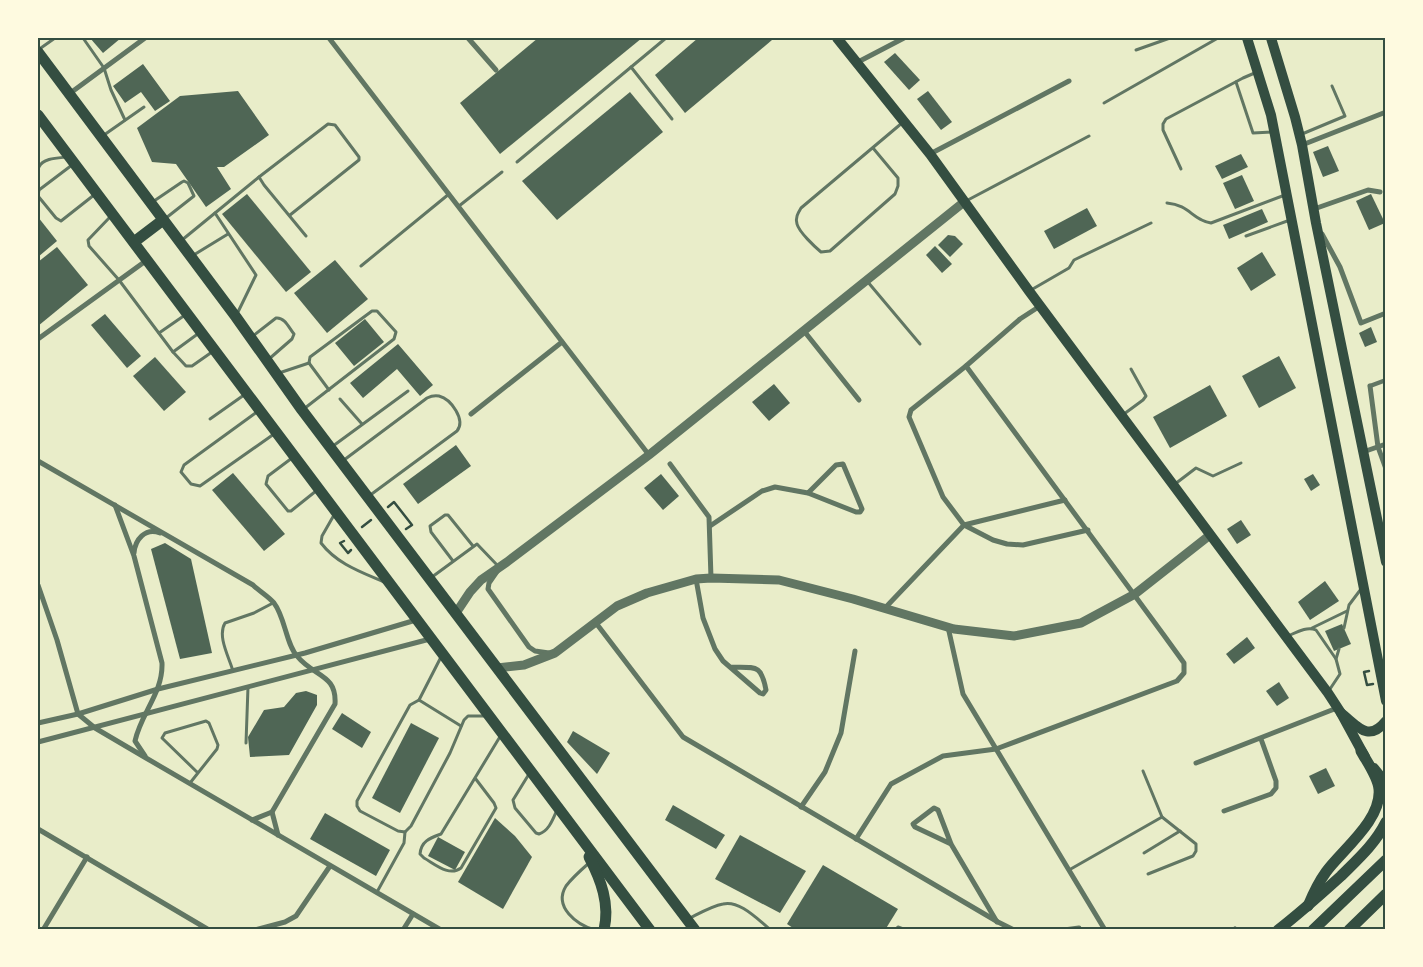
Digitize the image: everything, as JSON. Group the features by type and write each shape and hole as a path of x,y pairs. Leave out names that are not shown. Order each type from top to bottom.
{"highway":[{"path":"38,51 236,317 341,462 691,924 701,930"},
{"path":"38,114 41,125 72,160 188,313 430,639 650,930"},
{"path":"134,242 163,220"},
{"path":"1308,906 1317,884 1359,833 1375,810 1379,788 1361,751"},
{"path":"1278,930 1308,906 1367,851 1380,834 1386,822"},
{"path":"577,834 602,886 606,903 604,930"},
{"path":"1313,930 1386,860"},
{"path":"1350,929 1386,894"}],"main road":[{"path":"837,38 930,154 1121,416 1328,693 1361,751 1386,783"},
{"path":"1247,38 1274,132 1386,701"},
{"path":"1271,38 1300,140 1385,559"},
{"path":"1339,710 1369,733 1379,729 1386,721"}],"street":[{"path":"69,94 145,38"},
{"path":"329,38 649,455"},
{"path":"468,38 496,70"},
{"path":"858,62 904,38"},
{"path":"930,154 1069,81"},
{"path":"1300,140 1386,112"},
{"path":"1314,209 1368,190 1380,192"},
{"path":"456,613 470,592 481,580 649,455 964,202"},
{"path":"1316,223 1340,267 1361,323 1386,314"},
{"path":"38,339 147,260"},
{"path":"1040,306 1020,320 911,410 909,417 943,497 964,525 993,540 1007,544 1023,545 1088,530"},
{"path":"804,331 859,400"},
{"path":"471,414 562,342"},
{"path":"856,839 891,784 943,756 996,749 1177,681 1184,673 1184,664 1088,530 966,366"},
{"path":"1386,380 1370,386 1378,447 1386,469"},
{"path":"1363,452 1386,444"},
{"path":"38,461 253,585 274,603 295,655 311,670 332,685 336,693 335,704 272,812 252,820"},
{"path":"670,464 709,517 711,578"},
{"path":"710,526 768,488 775,487 808,493 856,512 860,512 862,509 843,464 836,465 808,493"},
{"path":"886,608 964,525 1065,500"},
{"path":"115,505 134,556 162,663 163,676 138,729 136,742 146,758"},
{"path":"134,556 135,544 143,534 155,532 167,536"},
{"path":"497,668 524,665 554,653 618,606 647,593 696,579 711,578 779,580 886,608 948,627 1014,636 1081,623 1134,594 1210,535"},
{"path":"499,567 495,577 489,583 488,590 529,647 535,651 554,653"},
{"path":"696,579 703,618 712,642 723,661 760,693 763,694 766,690 760,670 730,667"},
{"path":"38,585 57,640 78,714 95,728 441,930"},
{"path":"38,723 78,714 158,689 295,655 416,620"},
{"path":"596,623 683,737 1014,930"},
{"path":"948,627 963,694 1104,930"},
{"path":"38,742 95,728 146,712 248,688 430,639"},
{"path":"801,806 825,772 841,732 855,651"},
{"path":"1196,763 1339,710"},
{"path":"1224,811 1272,794 1276,788 1276,781 1260,739"},
{"path":"951,844 915,827 913,824 936,808 951,844 998,922"},
{"path":"272,812 278,835"},
{"path":"38,829 209,930"},
{"path":"43,930 87,857"},
{"path":"255,930 285,922 296,916 330,866"},
{"path":"404,930 413,914"},
{"path":"1064,930 1079,928"}],"lane":[{"path":"38,51 55,38"},
{"path":"83,38 104,68 111,90 125,120"},
{"path":"516,162 666,38"},
{"path":"1136,50 1170,38"},
{"path":"1104,102 1218,38"},
{"path":"631,67 672,119"},
{"path":"1181,169 1163,130 1163,124 1166,120 1257,72"},
{"path":"1236,82 1253,133 1274,132"},
{"path":"1300,140 1345,116 1332,86"},
{"path":"101,137 144,107"},
{"path":"873,148 898,178 895,194 830,251 821,252 797,225 797,215 801,208 904,121"},
{"path":"180,242 259,177 328,124 335,125 359,157 359,160 290,215"},
{"path":"964,202 1089,136"},
{"path":"38,180 38,169 40,164 46,160 72,160"},
{"path":"72,160 40,190 38,196 56,218 62,221 96,192"},
{"path":"459,206 502,172"},
{"path":"259,177 306,236"},
{"path":"151,204 182,182 188,183 194,196 163,220"},
{"path":"362,266 449,193"},
{"path":"1167,203 1178,204 1199,220 1211,223 1286,194"},
{"path":"215,213 256,276 236,317"},
{"path":"113,214 88,240 89,246 119,280 173,352 186,366 192,366 215,350"},
{"path":"1246,236 1290,220"},
{"path":"1029,291 1069,268 1074,260 1151,223"},
{"path":"191,257 228,234"},
{"path":"866,281 920,344"},
{"path":"302,410 329,390 394,339 396,332 377,311 372,311 310,357 309,363 329,390"},
{"path":"159,333 188,313"},
{"path":"250,338 276,318 283,319 289,326 294,334 292,339 267,361"},
{"path":"173,352 201,332"},
{"path":"276,374 309,363"},
{"path":"1121,416 1146,396 1131,369"},
{"path":"331,448 408,390"},
{"path":"210,419 247,393"},
{"path":"341,462 427,398 434,395 441,396 453,407 461,421 457,430 368,497"},
{"path":"340,399 362,424"},
{"path":"260,410 184,465 181,472 190,484 200,486 276,432"},
{"path":"294,457 268,476 266,484 288,511 291,511 318,489"},
{"path":"1173,486 1196,468 1213,476 1241,463"},
{"path":"336,513 322,536 321,544 348,566 389,584"},
{"path":"453,561 431,532 430,526 445,515 448,515 473,546"},
{"path":"430,579 477,544 499,567"},
{"path":"1344,628 1349,605 1363,587"},
{"path":"233,670 222,636 222,628 225,623 254,613 274,603"},
{"path":"1285,637 1311,628 1347,611"},
{"path":"1311,628 1316,630 1336,659 1340,674 1328,693"},
{"path":"1336,659 1339,649"},
{"path":"405,832 398,831 360,811 357,801 410,705 414,701 419,700 442,654"},
{"path":"246,743 248,688"},
{"path":"419,700 461,726"},
{"path":"376,893 404,843 405,832 411,826 450,752 461,726 468,716 489,716"},
{"path":"190,784 198,774 217,749 218,744 209,723 206,721 165,733 162,738 198,774"},
{"path":"475,778 496,808 461,868 451,873 424,858 420,854 421,849 426,841 441,834 475,778 502,734"},
{"path":"1143,770 1162,817 1196,844 1193,856 1148,874"},
{"path":"530,772 513,800 515,808 539,834 544,833 550,825 558,808"},
{"path":"1069,870 1162,817"},
{"path":"1144,853 1180,832"},
{"path":"591,860 565,888 562,900 566,911 577,922 595,930"},
{"path":"691,924 724,903 743,909 771,930"},
{"path":"895,930 898,927 906,930"}],"path":[{"path":"387,508 394,502 412,525"},
{"path":"356,532 371,520"},
{"path":"340,544 348,538"},
{"path":"1364,672 1368,685"}],"building":[{"path":"90,38 121,38 103,53"},
{"path":"538,38 642,38 500,154 460,103"},
{"path":"698,38 769,38 772,40 685,113 655,75"},
{"path":"895,53 920,80 909,90 884,62"},
{"path":"143,64 170,101 155,111 141,92 125,103 113,86"},
{"path":"238,91 269,135 224,167 217,167 231,189 206,207 176,164 152,162 137,128 180,96"},
{"path":"928,91 952,122 941,130 917,99"},
{"path":"630,92 663,132 557,220 522,181"},
{"path":"1328,146 1339,171 1323,177 1313,152"},
{"path":"1241,154 1248,167 1222,179 1215,166"},
{"path":"1242,175 1254,201 1235,209 1223,183"},
{"path":"247,194 311,272 286,292 222,214"},
{"path":"1371,194 1385,223 1369,230 1356,201"},
{"path":"1087,208 1097,226 1054,249 1044,231"},
{"path":"1262,209 1268,222 1229,239 1223,225"},
{"path":"38,217 57,241 38,257"},
{"path":"948,235 955,236 963,244 950,257 938,245"},
{"path":"935,246 952,264 942,273 926,255"},
{"path":"57,247 88,285 38,326 38,262"},
{"path":"1262,252 1276,275 1251,291 1237,268"},
{"path":"335,260 368,299 327,333 294,293"},
{"path":"105,314 141,356 127,368 91,325"},
{"path":"365,319 384,342 354,366 335,343"},
{"path":"1371,327 1377,342 1365,347 1359,333"},
{"path":"398,344 433,385 420,396 397,369 363,398 350,383"},
{"path":"1279,356 1296,388 1259,408 1242,376"},
{"path":"155,357 186,392 164,411 133,376"},
{"path":"774,384 790,403 769,421 752,402"},
{"path":"1210,385 1227,416 1170,448 1153,417"},
{"path":"456,445 471,466 418,504 403,484"},
{"path":"233,473 285,534 264,551 212,490"},
{"path":"661,474 679,496 663,510 644,488"},
{"path":"1313,474 1320,485 1311,491 1304,479"},
{"path":"1241,520 1251,535 1237,544 1227,529"},
{"path":"165,543 191,559 212,653 180,659 151,549"},
{"path":"1325,581 1339,601 1310,620 1298,602"},
{"path":"1342,624 1351,644 1334,651 1325,631"},
{"path":"1247,637 1255,648 1234,664 1226,654"},
{"path":"1279,682 1289,698 1277,706 1266,691"},
{"path":"306,691 317,695 317,705 289,755 250,757 248,737 264,710 284,707 296,693"},
{"path":"342,713 371,732 362,748 332,729"},
{"path":"411,723 439,738 400,813 372,798"},
{"path":"573,731 610,753 597,774 567,742"},
{"path":"1326,768 1335,786 1318,794 1309,776"},
{"path":"673,805 725,835 716,849 665,820"},
{"path":"325,813 390,850 376,876 310,839"},
{"path":"495,818 515,836 532,857 503,909 458,882"},
{"path":"740,835 806,871 780,913 715,879"},
{"path":"438,837 465,852 455,870 428,856"},
{"path":"823,865 898,909 885,930 796,930 787,924"}]}
